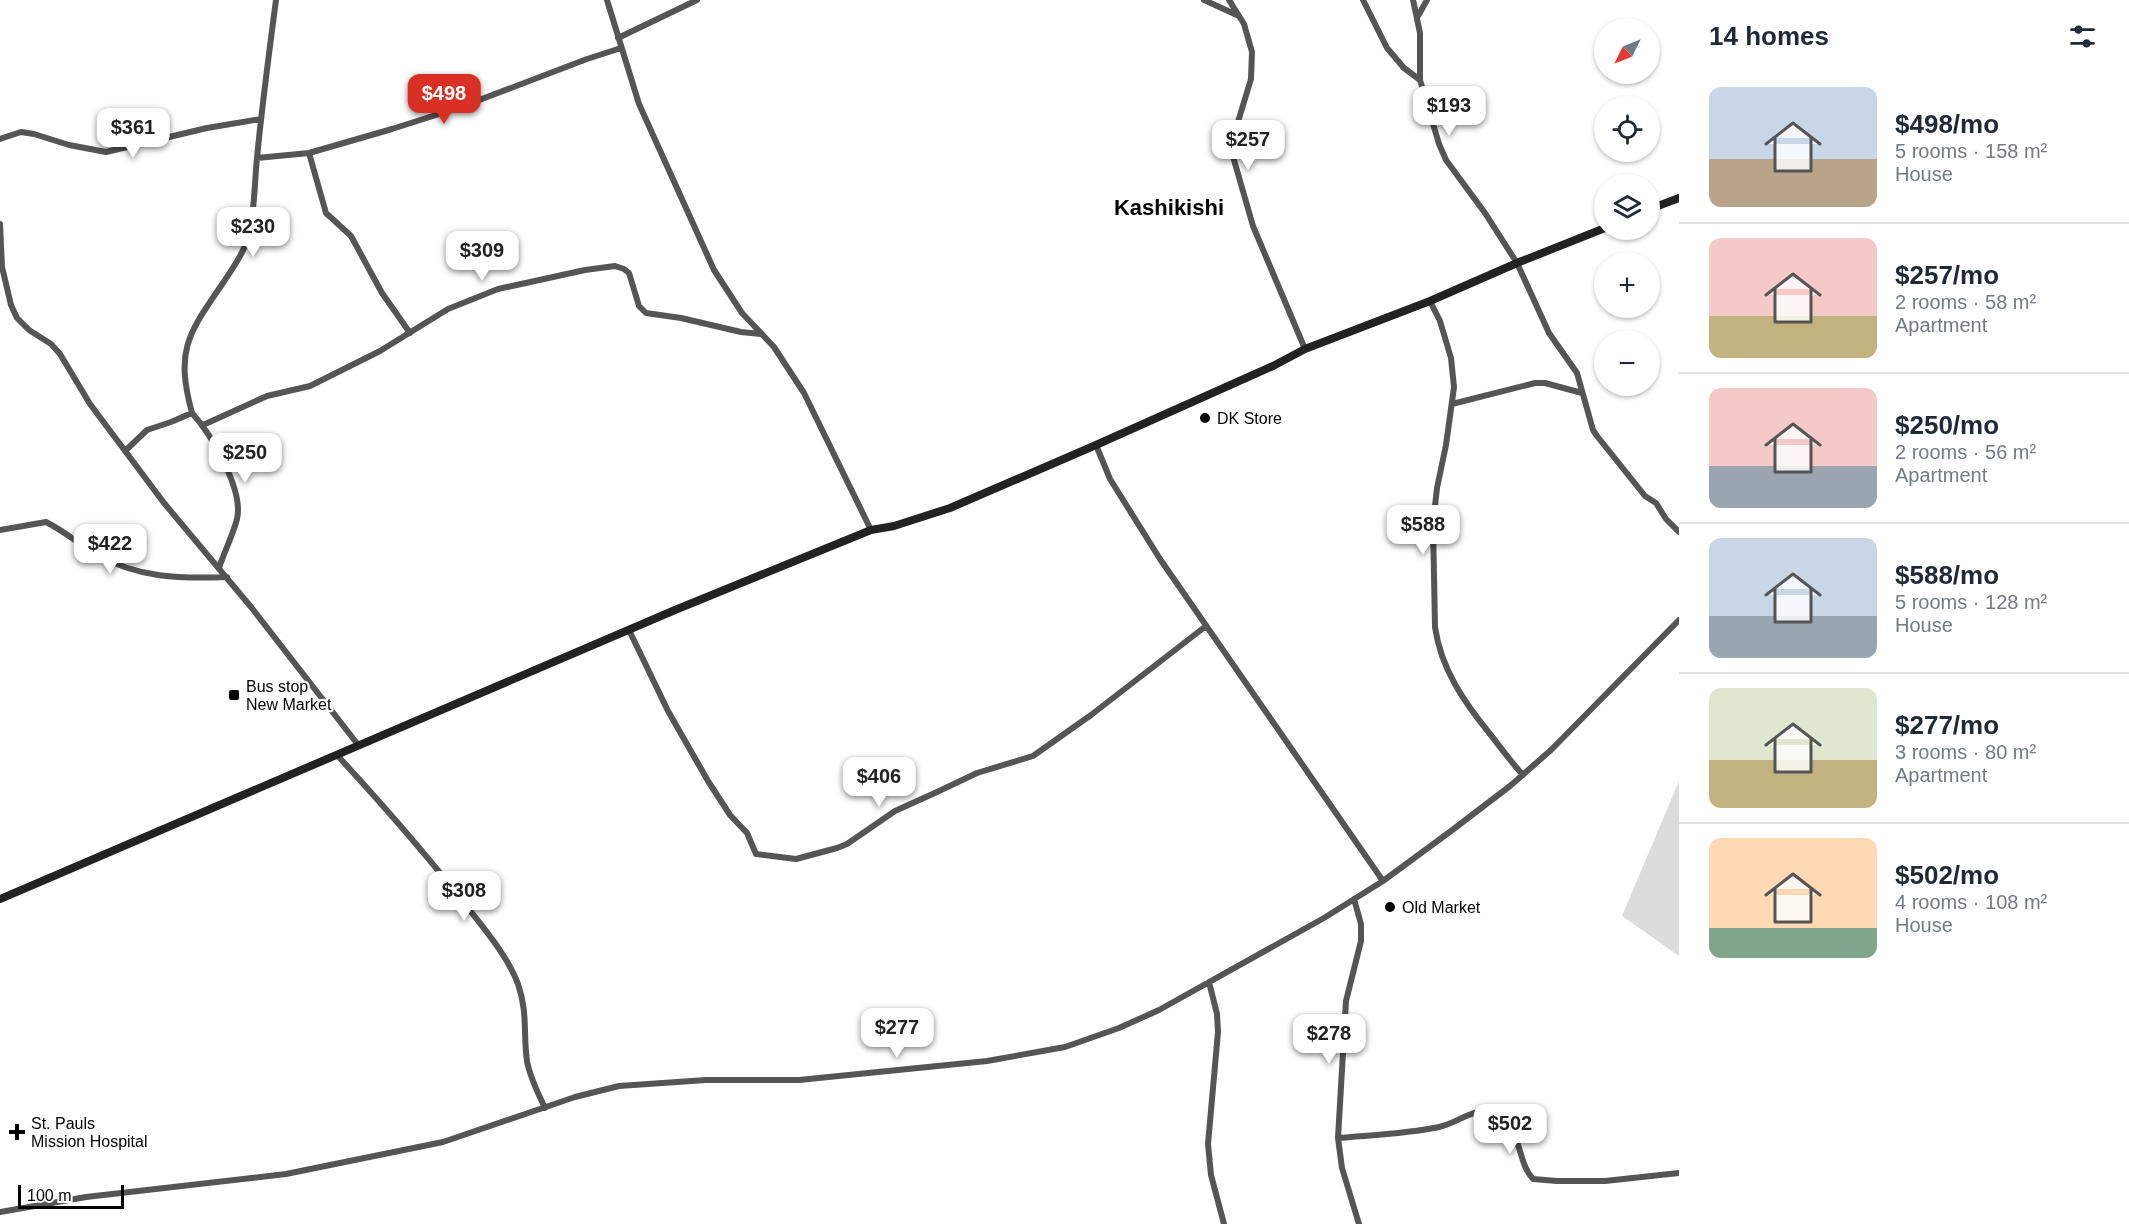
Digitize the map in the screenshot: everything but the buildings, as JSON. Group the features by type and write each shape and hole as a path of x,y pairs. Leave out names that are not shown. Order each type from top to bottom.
{"main road":[{"path":"1660,205 1679,198"},
{"path":"0,898 629,630 871,530 894,526 950,508 1273,366 1305,349 1430,301 1594,232"}],"street":[{"path":"219,568 237,519 237,504 233,484 216,446 203,425 192,413 184,373 184,356 188,340 200,315 233,268 251,228 256,158 276,0"},
{"path":"607,0 639,104 714,270 742,313 774,347 804,393 871,530"},
{"path":"618,38 697,0"},
{"path":"1204,0 1239,16"},
{"path":"1229,0 1239,16 1251,45 1251,80 1234,135 1232,153 1253,226 1305,349"},
{"path":"1363,0 1387,48 1404,68 1420,80"},
{"path":"1413,0 1420,33 1420,80 1446,160 1485,213 1517,263 1549,333 1577,373 1597,436 1645,496 1656,503 1666,519 1679,532"},
{"path":"1418,16 1427,0"},
{"path":"256,158 309,153 461,107 621,48"},
{"path":"0,139 21,132 106,152 207,128 261,119"},
{"path":"309,153 326,213 351,236 382,293 410,333"},
{"path":"0,224 2,267 11,305 17,318 29,330 51,344 60,354 90,404 164,503 227,577 358,746"},
{"path":"203,425 267,396 310,386 380,351 448,309 498,289 615,266 624,268 629,273 639,306 646,314 681,318 741,332 761,334"},
{"path":"1430,301 1440,321 1451,358 1454,387 1433,524 1437,643 1445,665 1468,705 1523,775"},
{"path":"1452,404 1535,383 1545,383 1582,393"},
{"path":"125,451 147,430 192,413"},
{"path":"1096,445 1110,479 1160,558 1383,881"},
{"path":"0,530 46,522 96,554 120,566 150,575 184,579 227,577"},
{"path":"0,1212 86,1197 286,1174 443,1142 575,1097 619,1086 706,1080 799,1080 987,1061 1065,1047 1119,1028 1159,1010 1257,957 1383,881 1523,775 1575,727 1679,620"},
{"path":"629,630 668,711 730,815 747,833 756,854 796,859 846,844 896,811 977,773 1033,756 1091,715 1206,626"},
{"path":"337,755 454,889 507,963 518,983 523,1001 527,1061 532,1082 545,1108"},
{"path":"1354,899 1360,924 1361,941 1346,1000 1338,1138 1342,1168 1359,1224"},
{"path":"1209,982 1217,1014 1218,1032 1208,1160 1224,1224"},
{"path":"1338,1138 1421,1131 1448,1125 1474,1113 1490,1111 1512,1128 1533,1179 1605,1181 1679,1173"}],"shaded area":[{"path":"1679,781 1679,956 1622,916"}],"place":[{"name":"DK Store","path":"1205,418"},
{"name":"Bus stop New Market","path":"234,695"},
{"name":"Old Market","path":"1390,907"},
{"name":"St. Pauls Mission Hospital","path":"17,1132"}],"district":[{"name":"Kashikishi","path":"1169,207"}]}
